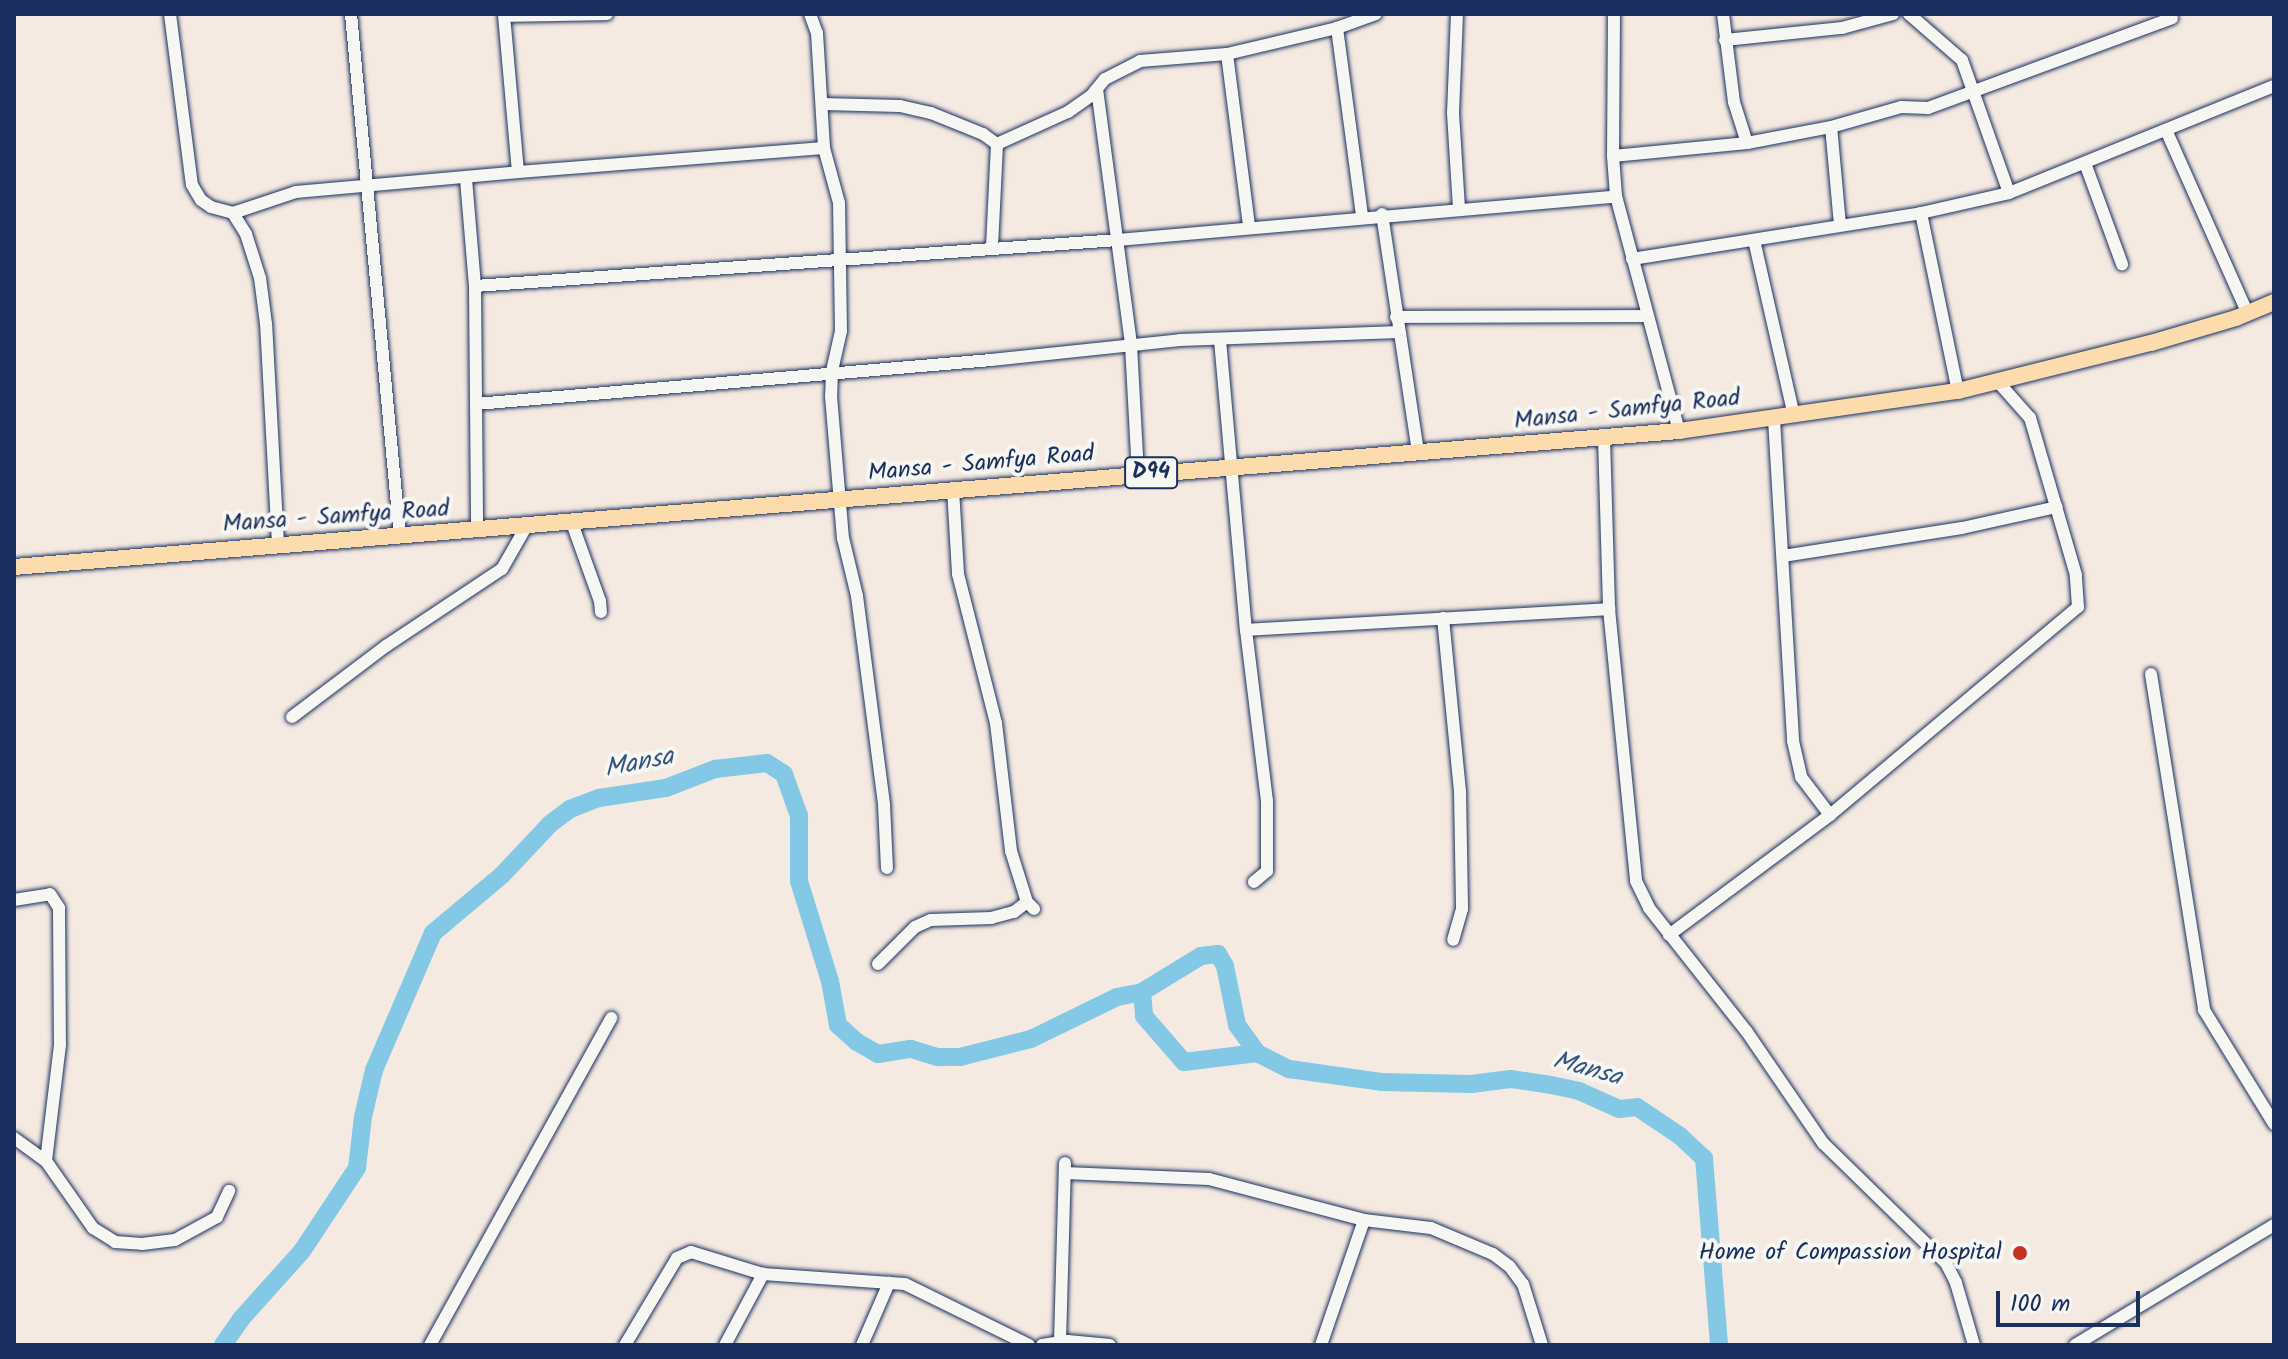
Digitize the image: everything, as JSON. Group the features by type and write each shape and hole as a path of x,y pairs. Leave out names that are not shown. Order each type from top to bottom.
{"main road":[{"name":"Mansa - Samfya Road","path":"14,567 1679,431 1958,391 2151,343 2248,314 2274,302"}],"street":[{"path":"170,14 192,185 201,200 211,207 233,213 296,192 824,148"},
{"path":"351,14 400,537"},
{"path":"518,172 505,15 607,14"},
{"path":"810,14 817,33 824,148 839,203 837,258 841,331 832,371 843,500 843,538 857,596 884,805 887,868"},
{"path":"997,144 1068,112 1105,79 1140,61 1227,54 1337,28 1376,14"},
{"path":"1457,14 1453,113 1459,208"},
{"path":"1614,14 1613,156 1616,196 1679,431"},
{"path":"1723,14 1734,102 1747,143"},
{"path":"1725,40 1842,28 1893,14"},
{"path":"1909,14 1958,54 1976,92 2009,193"},
{"path":"1613,156 1747,143 1831,127 1901,107 1928,108 2172,18"},
{"path":"1337,28 1362,216"},
{"path":"1227,54 1249,225"},
{"path":"1632,259 1921,213 2009,193 2274,86"},
{"path":"1097,89 1131,345 1138,474"},
{"path":"823,104 900,106 931,113 983,134 997,144"},
{"path":"1831,127 1840,225"},
{"path":"2166,130 2248,314"},
{"path":"992,247 997,144"},
{"path":"2085,163 2122,264"},
{"path":"466,179 475,286 477,531"},
{"path":"475,286 1118,240 1249,225 1616,196"},
{"path":"233,213 246,234 262,294 278,544"},
{"path":"1921,213 1958,391"},
{"path":"1382,214 1418,452"},
{"path":"1754,240 1794,416"},
{"path":"1396,317 1647,316"},
{"path":"476,404 1131,345 1399,332"},
{"path":"1220,340 1246,630 1269,840 1267,871 1254,882"},
{"path":"1669,935 1830,815 2078,607 2076,575 2030,418 1998,382"},
{"path":"1774,419 1796,764 1809,789 1830,815"},
{"path":"1604,438 1609,609 1629,800 1631,859 1636,881 1649,908 1747,1032 1823,1143 1946,1263 1956,1283 1974,1345"},
{"path":"878,964 915,927 931,920 991,918 1031,906 1011,851 1007,800 991,699 958,574 953,489"},
{"path":"1783,556 1962,528 2057,507"},
{"path":"572,523 600,601 601,612"},
{"path":"292,717 386,646 502,569 526,527"},
{"path":"1246,630 1609,609"},
{"path":"1443,618 1461,822 1462,909 1453,940"},
{"path":"2151,674 2204,1010 2274,1124"},
{"path":"14,900 50,894 59,908 60,1045 46,1161"},
{"path":"430,1345 611,1018"},
{"path":"14,1138 46,1161 93,1228 115,1242 142,1244 175,1240 217,1217 229,1191"},
{"path":"1110,1345 1052,1344 1065,1168 1209,1179 1364,1220 1431,1228 1493,1254 1510,1267 1523,1284 1542,1345"},
{"path":"1321,1345 1364,1220"},
{"path":"2075,1345 2274,1225"},
{"path":"625,1345 677,1258 691,1252 763,1274 920,1287 1015,1341 1029,1345"},
{"path":"725,1345 763,1274"},
{"path":"862,1345 889,1283"}],"waterway":[{"name":"Mansa","path":"223,1345 241,1319 302,1251 357,1168 363,1117 374,1070 433,933 502,875 550,824 570,809 599,798 666,788 715,769 767,763 784,774 799,816 799,881 830,981 838,1025 857,1042 878,1054 911,1049 938,1057 960,1057 1031,1039 1117,997 1142,992 1201,956 1218,954 1225,966 1237,1025 1257,1053 1289,1069 1381,1082 1471,1084 1511,1079 1551,1085 1579,1091 1619,1109 1637,1107 1680,1136 1704,1158 1719,1345"},
{"name":"Mansa","path":"1142,992 1144,1016 1184,1062 1257,1053"}],"place":[{"name":"Home of Compassion Hospital","path":"2020,1253"}]}
